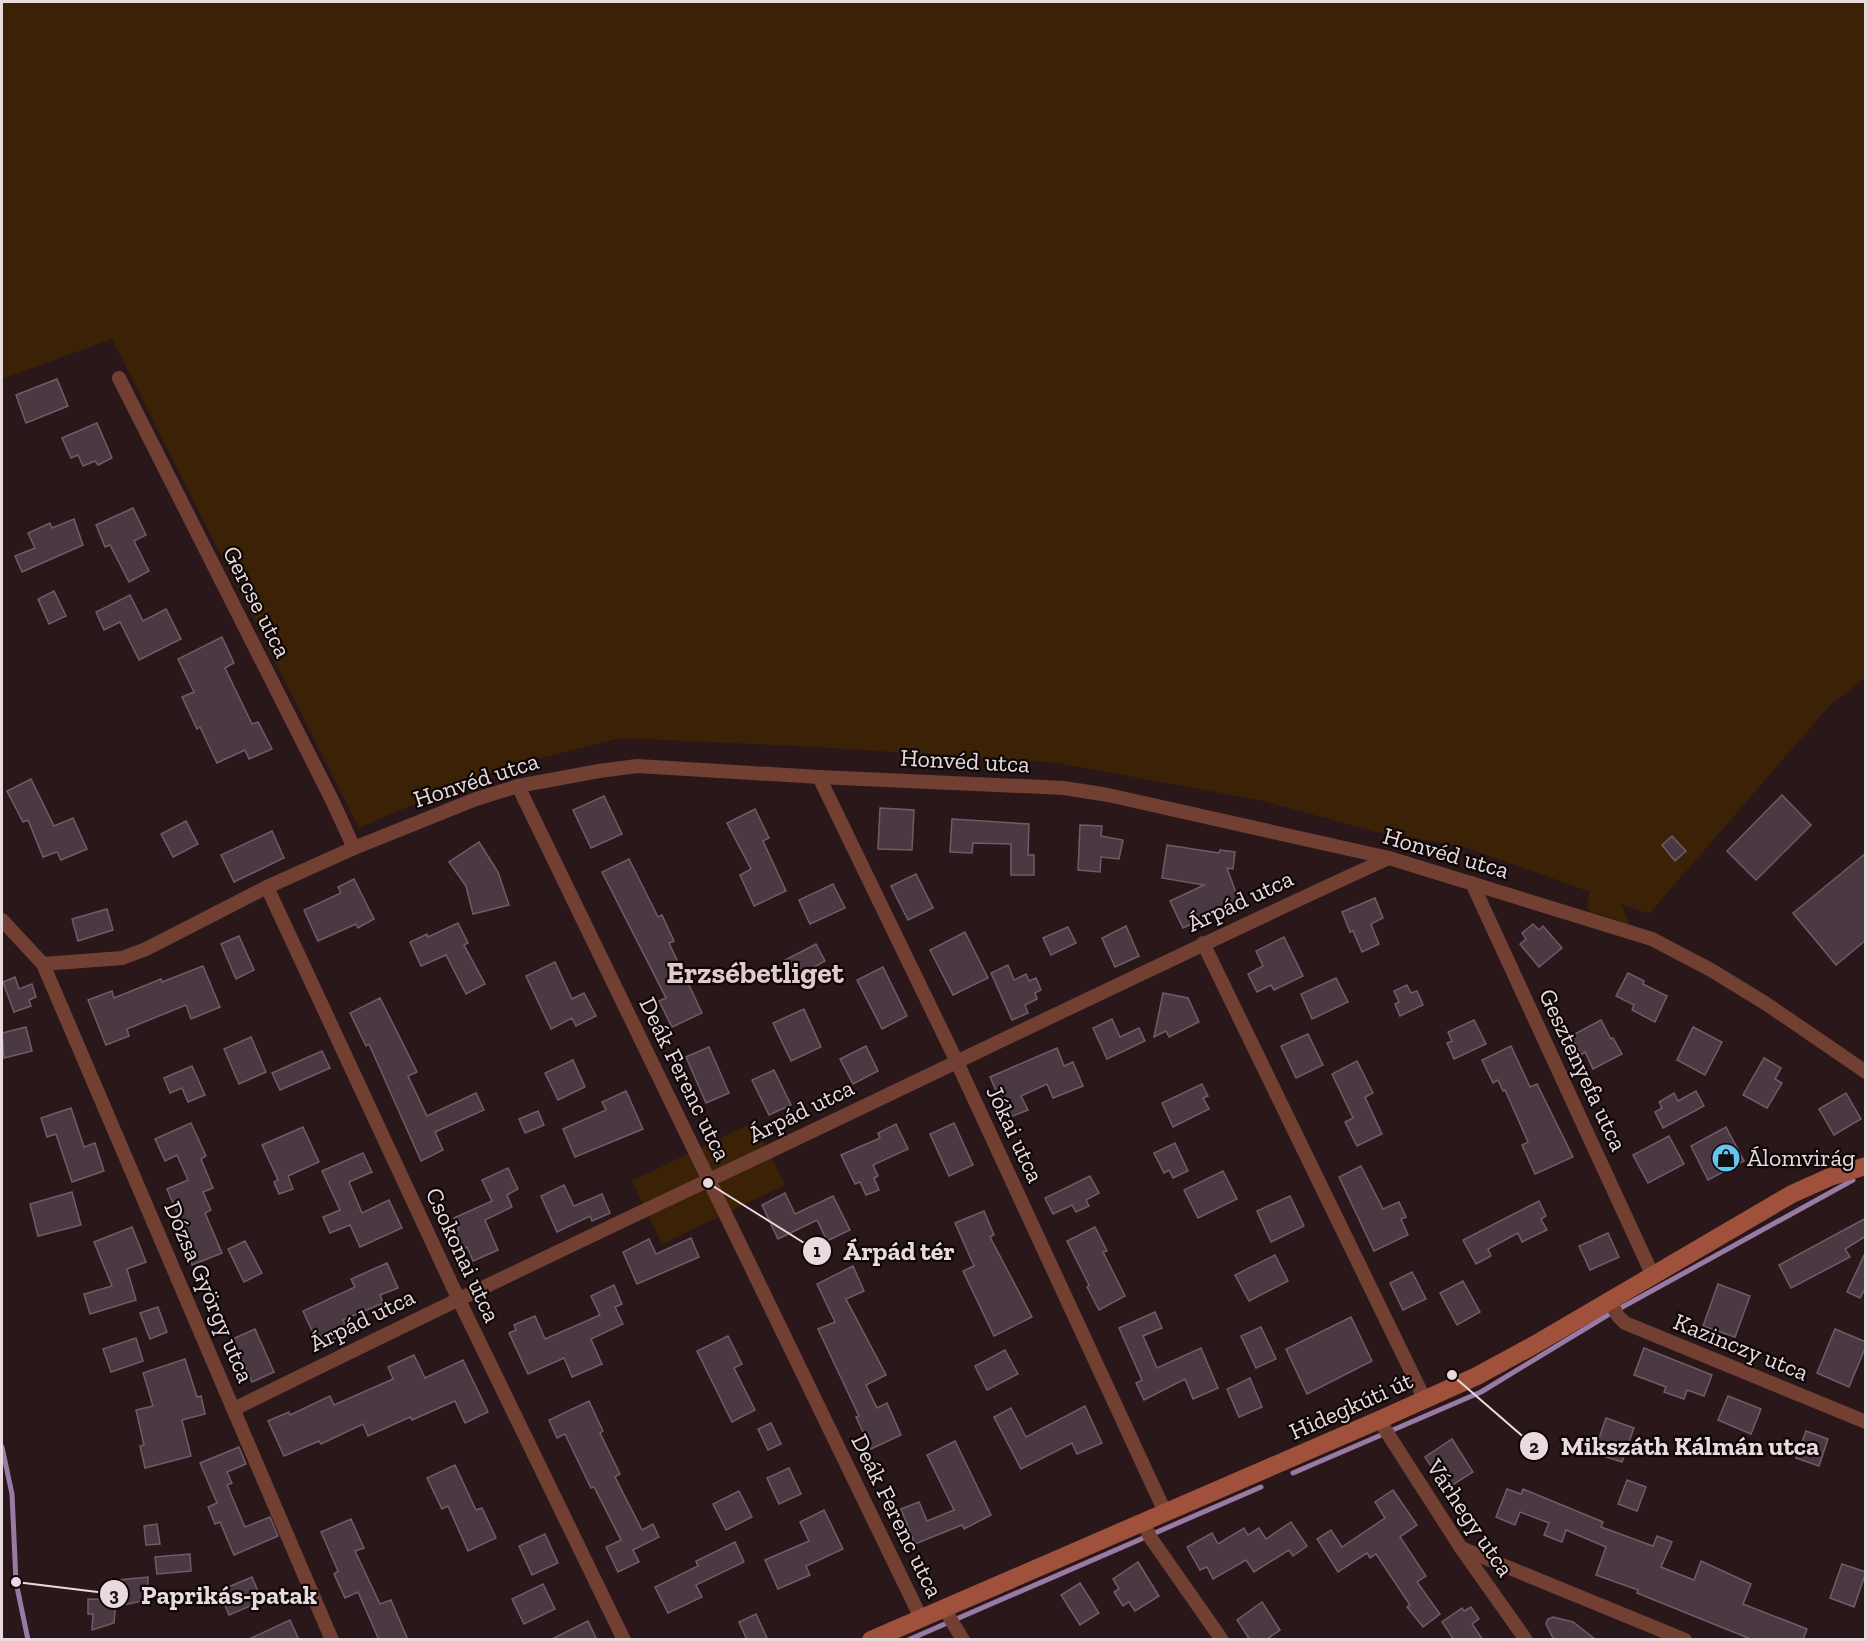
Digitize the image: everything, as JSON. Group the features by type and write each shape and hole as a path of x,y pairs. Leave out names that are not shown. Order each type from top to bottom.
{"main road":[{"name":"Hidegkúti út","path":"871,1640 921,1618 948,1616 1146,1530 1165,1512 1384,1428 1425,1400 1613,1307 1653,1276 1792,1194 1830,1177 1866,1166"}],"street":[{"name":"Gercse utca","path":"119,378 354,848"},
{"name":"Honvéd utca","path":"43,964 122,958 146,949 267,887 354,848 476,799 518,786 599,771 637,766 1064,788 1108,795 1389,858 1652,939 1702,965 1765,1003 1866,1072"},
{"name":"Jókai utca","path":"819,777 956,1060 1165,1512"},
{"name":"Deák Ferenc utca","path":"518,786 921,1618"},
{"name":"Árpád utca","path":"234,1408 458,1298 956,1060 1389,858"},
{"name":"Gesztenyefa utca","path":"1472,883 1653,1276"},
{"name":"Csokonai utca","path":"267,887 458,1298 624,1640"},
{"name":"Dózsa György utca","path":"2,920 43,964 332,1640"},
{"path":"1203,943 1425,1400"},
{"name":"Kazinczy utca","path":"1613,1307 1625,1323 1866,1422"},
{"name":"Várhegy utca","path":"1384,1428 1461,1548 1526,1640"},
{"path":"1146,1530 1222,1640"},
{"path":"1461,1548 1685,1640"},
{"path":"948,1616 963,1640"}],"shaded area":[{"path":"2,2 1865,2 1865,678 1830,705 1649,914 1621,904 1630,925 1628,926 1616,919 1590,913 1587,904 1590,892 1462,846 1376,832 1264,801 1058,763 818,747 620,738 517,764 465,782 359,828 112,339 2,379"},
{"path":"754,1122 785,1185 662,1244 632,1181"}],"building":[{"path":"57,379 68,406 26,423 16,395"},
{"path":"97,423 112,458 98,465 95,461 83,466 78,455 71,458 62,438"},
{"path":"133,508 146,535 134,541 149,571 129,582 110,545 105,547 96,525"},
{"path":"74,519 83,545 22,572 15,556 35,548 28,533 50,523 52,528"},
{"path":"54,591 66,616 49,624 38,599"},
{"path":"130,595 143,621 166,609 181,639 139,660 120,622 104,630 96,612"},
{"path":"222,637 234,663 225,668 252,724 258,722 272,749 249,759 245,750 217,763 200,727 197,729 182,697 194,692 178,659"},
{"path":"31,779 54,826 73,818 87,849 61,860 57,852 43,857 28,820 23,822 7,791"},
{"path":"1782,795 1811,825 1756,880 1727,851"},
{"path":"604,796 622,834 591,848 573,810"},
{"path":"880,808 914,810 912,850 878,849"},
{"path":"755,809 769,838 763,841 786,891 754,906 740,875 751,869 727,823"},
{"path":"952,819 1029,824 1028,855 1034,855 1034,875 1011,875 1011,844 973,843 972,853 950,852"},
{"path":"186,821 198,844 173,857 161,834"},
{"path":"1080,825 1102,826 1101,836 1123,840 1119,859 1101,857 1100,872 1078,870"},
{"path":"272,831 284,858 234,882 221,855"},
{"path":"1672,836 1686,851 1675,861 1662,845"},
{"path":"479,842 498,872 509,905 473,914 466,886 449,862"},
{"path":"1167,845 1219,853 1220,850 1235,852 1233,869 1227,868 1240,904 1225,910 1225,908 1183,928 1170,901 1204,885 1162,878"},
{"path":"1866,853 1866,940 1836,965 1793,913"},
{"path":"629,859 658,917 662,915 674,941 669,943 702,1013 672,1027 659,1001 666,998 602,872"},
{"path":"916,874 933,908 908,920 891,886"},
{"path":"354,879 374,919 358,928 356,924 318,941 304,910 341,893 338,887"},
{"path":"833,884 845,908 810,924 799,900"},
{"path":"1375,898 1383,918 1371,924 1379,944 1362,952 1342,912"},
{"path":"107,909 113,930 78,941 72,919"},
{"path":"458,923 468,943 464,945 485,984 466,994 446,955 421,966 410,942 427,934 428,937"},
{"path":"1533,924 1539,930 1543,926 1562,948 1539,967 1520,944 1526,939 1522,933"},
{"path":"1126,926 1139,956 1115,967 1102,938"},
{"path":"1068,927 1076,943 1051,955 1043,938"},
{"path":"965,932 988,978 953,995 930,950"},
{"path":"239,936 254,970 236,979 221,944"},
{"path":"1284,937 1303,976 1274,990 1271,985 1257,992 1248,974 1263,966 1256,951"},
{"path":"816,944 825,961 807,971 810,977 798,983 785,960"},
{"path":"555,962 572,999 584,993 596,1016 576,1026 572,1018 551,1029 526,976"},
{"path":"1008,965 1014,980 1026,974 1029,981 1036,978 1041,990 1035,993 1037,999 1025,1005 1028,1013 1012,1020 991,973"},
{"path":"203,966 220,1007 191,1019 186,1005 127,1029 129,1036 106,1045 88,1000 112,991 114,998 161,979 162,982"},
{"path":"883,967 907,1016 882,1029 857,980"},
{"path":"1628,973 1644,981 1643,984 1667,996 1655,1022 1632,1010 1634,1005 1616,996"},
{"path":"15,977 19,989 32,984 36,997 29,1000 31,1006 14,1012 3,982"},
{"path":"1336,978 1348,1002 1312,1019 1301,994"},
{"path":"1407,985 1411,993 1417,991 1423,1005 1400,1016 1395,1004 1399,1002 1394,991"},
{"path":"1163,993 1188,998 1199,1022 1169,1037 1166,1031 1154,1037"},
{"path":"380,998 417,1072 408,1076 427,1116 476,1093 484,1110 435,1132 443,1150 421,1161 369,1044 366,1046 350,1013"},
{"path":"804,1009 821,1047 791,1061 773,1023"},
{"path":"1112,1019 1120,1037 1139,1028 1145,1041 1107,1059 1093,1028"},
{"path":"1474,1020 1486,1044 1454,1059 1447,1043 1452,1041 1448,1032"},
{"path":"1601,1020 1622,1054 1593,1069 1585,1052 1581,1055 1571,1036"},
{"path":"26,1027 32,1051 4,1058 2,1033"},
{"path":"1693,1027 1722,1042 1705,1075 1677,1060"},
{"path":"1308,1034 1323,1065 1296,1078 1281,1046"},
{"path":"251,1037 266,1072 239,1084 224,1049"},
{"path":"866,1046 878,1071 853,1084 840,1059"},
{"path":"1511,1046 1530,1087 1537,1084 1573,1157 1535,1174 1522,1145 1528,1142 1505,1090 1503,1091 1498,1080 1493,1083 1482,1060"},
{"path":"709,1047 729,1093 706,1103 686,1057"},
{"path":"1057,1048 1064,1066 1073,1062 1083,1086 1053,1098 1047,1084 1021,1096 1028,1110 1008,1118 990,1077"},
{"path":"322,1051 330,1068 280,1090 272,1073"},
{"path":"1764,1058 1781,1068 1775,1079 1782,1083 1767,1108 1743,1095"},
{"path":"573,1060 585,1087 558,1100 545,1073"},
{"path":"1357,1061 1373,1093 1365,1097 1382,1134 1357,1146 1345,1122 1353,1118 1332,1074"},
{"path":"192,1066 205,1095 188,1102 182,1088 170,1093 164,1078"},
{"path":"774,1070 791,1105 769,1115 752,1080"},
{"path":"1202,1084 1208,1096 1203,1098 1209,1109 1173,1127 1162,1103"},
{"path":"626,1091 643,1129 575,1157 563,1129 606,1110 602,1102"},
{"path":"1696,1091 1704,1106 1663,1128 1655,1112 1662,1108 1659,1102 1674,1093 1678,1101"},
{"path":"1846,1093 1861,1119 1834,1135 1819,1109"},
{"path":"71,1108 84,1147 95,1143 104,1171 72,1182 56,1134 47,1137 41,1118"},
{"path":"538,1111 544,1125 525,1133 519,1119"},
{"path":"191,1123 206,1156 201,1159 213,1188 203,1192 211,1210 205,1213 222,1253 192,1265 180,1234 185,1232 167,1189 188,1180 177,1155 165,1161 155,1139"},
{"path":"954,1123 973,1165 949,1176 930,1134"},
{"path":"896,1124 908,1149 873,1165 878,1176 874,1178 879,1190 866,1195 860,1182 855,1184 841,1155 880,1138 878,1133"},
{"path":"303,1127 319,1162 288,1176 293,1189 279,1194 274,1182 278,1180 262,1145"},
{"path":"1726,1127 1744,1161 1708,1180 1691,1146"},
{"path":"1669,1136 1684,1164 1648,1183 1633,1155"},
{"path":"1175,1143 1188,1171 1173,1178 1169,1170 1164,1173 1154,1153"},
{"path":"363,1153 372,1172 349,1182 362,1213 389,1200 402,1228 360,1247 350,1225 330,1233 323,1217 340,1210 322,1171"},
{"path":"1361,1166 1383,1209 1399,1202 1406,1217 1401,1219 1408,1235 1374,1251 1339,1177"},
{"path":"508,1168 518,1189 507,1195 512,1207 485,1220 498,1250 473,1261 467,1247 461,1250 453,1232 459,1229 454,1218 492,1201 482,1180"},
{"path":"1223,1171 1237,1199 1198,1218 1184,1190"},
{"path":"1090,1176 1099,1193 1086,1200 1089,1206 1076,1212 1072,1205 1053,1214 1045,1198"},
{"path":"564,1185 574,1206 602,1194 610,1213 592,1221 590,1216 557,1232 541,1196"},
{"path":"72,1192 81,1225 38,1236 30,1204"},
{"path":"785,1193 795,1214 833,1196 850,1230 827,1241 817,1220 778,1239 762,1205"},
{"path":"1290,1196 1304,1226 1271,1242 1257,1211"},
{"path":"1539,1201 1546,1216 1541,1219 1547,1230 1522,1242 1518,1233 1488,1249 1491,1256 1476,1264 1463,1240"},
{"path":"984,1211 994,1235 990,1237 1032,1317 994,1336 963,1271 974,1266 955,1223"},
{"path":"1866,1218 1866,1236 1845,1249 1850,1257 1791,1288 1779,1265"},
{"path":"132,1227 146,1262 127,1269 136,1300 90,1314 84,1294 112,1286 94,1242"},
{"path":"1095,1227 1107,1251 1103,1252 1125,1296 1099,1310 1067,1241"},
{"path":"1608,1233 1619,1257 1590,1270 1579,1246"},
{"path":"691,1238 699,1257 637,1284 623,1252 649,1239 656,1254"},
{"path":"245,1241 262,1273 244,1282 228,1249"},
{"path":"1866,1251 1866,1287 1860,1298 1847,1292"},
{"path":"1275,1255 1288,1281 1249,1301 1235,1275"},
{"path":"387,1263 398,1288 380,1295 383,1303 343,1320 349,1332 319,1346 303,1311 355,1287 351,1279"},
{"path":"853,1266 864,1291 846,1299 886,1375 866,1385 877,1408 887,1403 901,1435 871,1449 856,1417 859,1416 818,1329 835,1322 817,1284"},
{"path":"1412,1272 1426,1299 1403,1310 1390,1283"},
{"path":"1463,1281 1480,1312 1457,1325 1440,1293"},
{"path":"1718,1284 1750,1296 1735,1337 1703,1326"},
{"path":"614,1285 622,1304 615,1307 623,1324 591,1339 602,1364 572,1377 564,1358 528,1374 509,1333 516,1330 514,1325 535,1316 545,1339 600,1315 591,1296"},
{"path":"158,1307 167,1332 150,1339 140,1313"},
{"path":"1155,1312 1162,1328 1143,1336 1157,1368 1201,1348 1218,1388 1193,1399 1185,1379 1144,1400 1136,1383 1142,1380 1119,1328"},
{"path":"1351,1317 1372,1361 1307,1394 1286,1349"},
{"path":"1261,1327 1276,1359 1256,1368 1241,1336"},
{"path":"255,1329 274,1372 252,1382 233,1339"},
{"path":"1835,1329 1866,1342 1849,1387 1817,1373"},
{"path":"728,1336 742,1364 734,1368 755,1410 732,1422 697,1351"},
{"path":"136,1338 143,1361 111,1372 103,1349"},
{"path":"1644,1348 1712,1375 1704,1396 1687,1390 1684,1399 1664,1392 1666,1387 1634,1375"},
{"path":"1005,1350 1018,1374 987,1390 975,1366"},
{"path":"414,1355 425,1378 463,1360 488,1412 465,1423 455,1401 412,1420 410,1417 368,1436 363,1424 321,1444 319,1441 284,1456 268,1421 289,1412 290,1415 330,1396 334,1405 393,1379 388,1367"},
{"path":"185,1359 197,1397 201,1396 205,1414 182,1420 191,1456 145,1468 140,1446 144,1445 136,1410 153,1406 143,1373"},
{"path":"1250,1378 1262,1407 1239,1417 1227,1389"},
{"path":"1728,1396 1761,1409 1751,1434 1718,1420"},
{"path":"589,1401 603,1431 600,1433 620,1474 615,1477 642,1530 653,1524 659,1537 633,1550 639,1562 618,1572 606,1547 621,1540 594,1487 591,1488 565,1434 557,1438 549,1420"},
{"path":"1085,1406 1102,1443 1077,1454 1072,1443 1021,1469 994,1417 1011,1408 1026,1437"},
{"path":"1606,1418 1634,1428 1622,1462 1594,1453"},
{"path":"771,1423 781,1444 768,1450 758,1429"},
{"path":"1806,1431 1828,1439 1819,1466 1796,1458"},
{"path":"1452,1439 1473,1472 1446,1489 1425,1457"},
{"path":"955,1441 991,1515 964,1529 962,1525 915,1544 901,1509 919,1502 927,1521 954,1510 927,1455"},
{"path":"239,1447 246,1464 227,1472 232,1483 227,1485 245,1527 270,1517 278,1536 234,1555 220,1522 215,1524 208,1507 217,1503 200,1463"},
{"path":"455,1465 476,1510 482,1508 496,1538 468,1551 448,1506 442,1509 427,1478"},
{"path":"789,1468 801,1494 779,1504 767,1478"},
{"path":"1627,1480 1646,1487 1637,1511 1618,1504"},
{"path":"1507,1489 1521,1494 1523,1489 1603,1522 1601,1527 1653,1546 1657,1536 1672,1542 1661,1567 1694,1580 1701,1561 1751,1584 1743,1604 1807,1629 1803,1640 1753,1640 1637,1593 1638,1590 1596,1575 1606,1547 1566,1530 1562,1542 1544,1535 1549,1523 1520,1512 1515,1525 1496,1517"},
{"path":"1393,1490 1417,1525 1400,1537 1426,1576 1417,1582 1440,1614 1423,1627 1407,1607 1410,1605 1376,1554 1370,1558 1367,1553 1338,1572 1317,1539 1331,1530 1342,1547 1385,1518 1375,1502"},
{"path":"739,1491 752,1517 726,1530 713,1504"},
{"path":"824,1510 843,1549 806,1566 810,1575 778,1589 765,1560 809,1541 800,1522"},
{"path":"351,1519 364,1548 355,1551 380,1604 391,1600 408,1640 379,1640 358,1592 345,1598 334,1574 338,1571 321,1532"},
{"path":"1291,1522 1307,1546 1293,1556 1289,1550 1254,1572 1246,1560 1213,1579 1207,1567 1200,1570 1187,1547 1212,1533 1218,1544 1244,1528 1248,1535 1259,1528 1266,1539"},
{"path":"157,1524 160,1544 146,1545 144,1526"},
{"path":"545,1534 558,1563 532,1575 519,1546"},
{"path":"735,1542 744,1562 696,1585 702,1597 668,1613 655,1587 698,1566 696,1561"},
{"path":"190,1554 191,1571 157,1574 155,1557"},
{"path":"1138,1562 1159,1596 1135,1611 1129,1602 1123,1606 1114,1592 1119,1589 1113,1579"},
{"path":"1842,1564 1866,1572 1854,1607 1830,1598"},
{"path":"148,1577 147,1600 123,1605 119,1580"},
{"path":"252,1577 262,1601 229,1615 219,1591"},
{"path":"1080,1583 1099,1613 1080,1625 1061,1595"},
{"path":"543,1584 555,1609 524,1624 512,1599"},
{"path":"88,1599 116,1600 114,1623 92,1630 93,1614 88,1614"},
{"path":"1262,1602 1280,1630 1266,1640 1250,1640 1237,1620"},
{"path":"1471,1607 1479,1619 1472,1624 1483,1640 1454,1640 1442,1622 1462,1608 1464,1611"},
{"path":"756,1614 768,1640 747,1640 739,1622"},
{"path":"1553,1617 1573,1622 1596,1640 1554,1640 1546,1624 1548,1619"},
{"path":"290,1620 299,1640 247,1640"},
{"path":"588,1621 597,1640 550,1640"}],"waterway":[{"path":"1293,1473 1481,1392 1606,1316 1853,1180"},
{"path":"2,1447 12,1494 16,1582 28,1640"},
{"path":"908,1640 1261,1487"}],"place":[{"name":"Álomvirág","path":"1726,1158"},
{"name":"Árpád tér","path":"708,1183"},
{"name":"Mikszáth Kálmán utca","path":"1452,1375"},
{"name":"Paprikás-patak","path":"16,1582"}],"district":[{"name":"Erzsébetliget","path":"755,973"}]}
